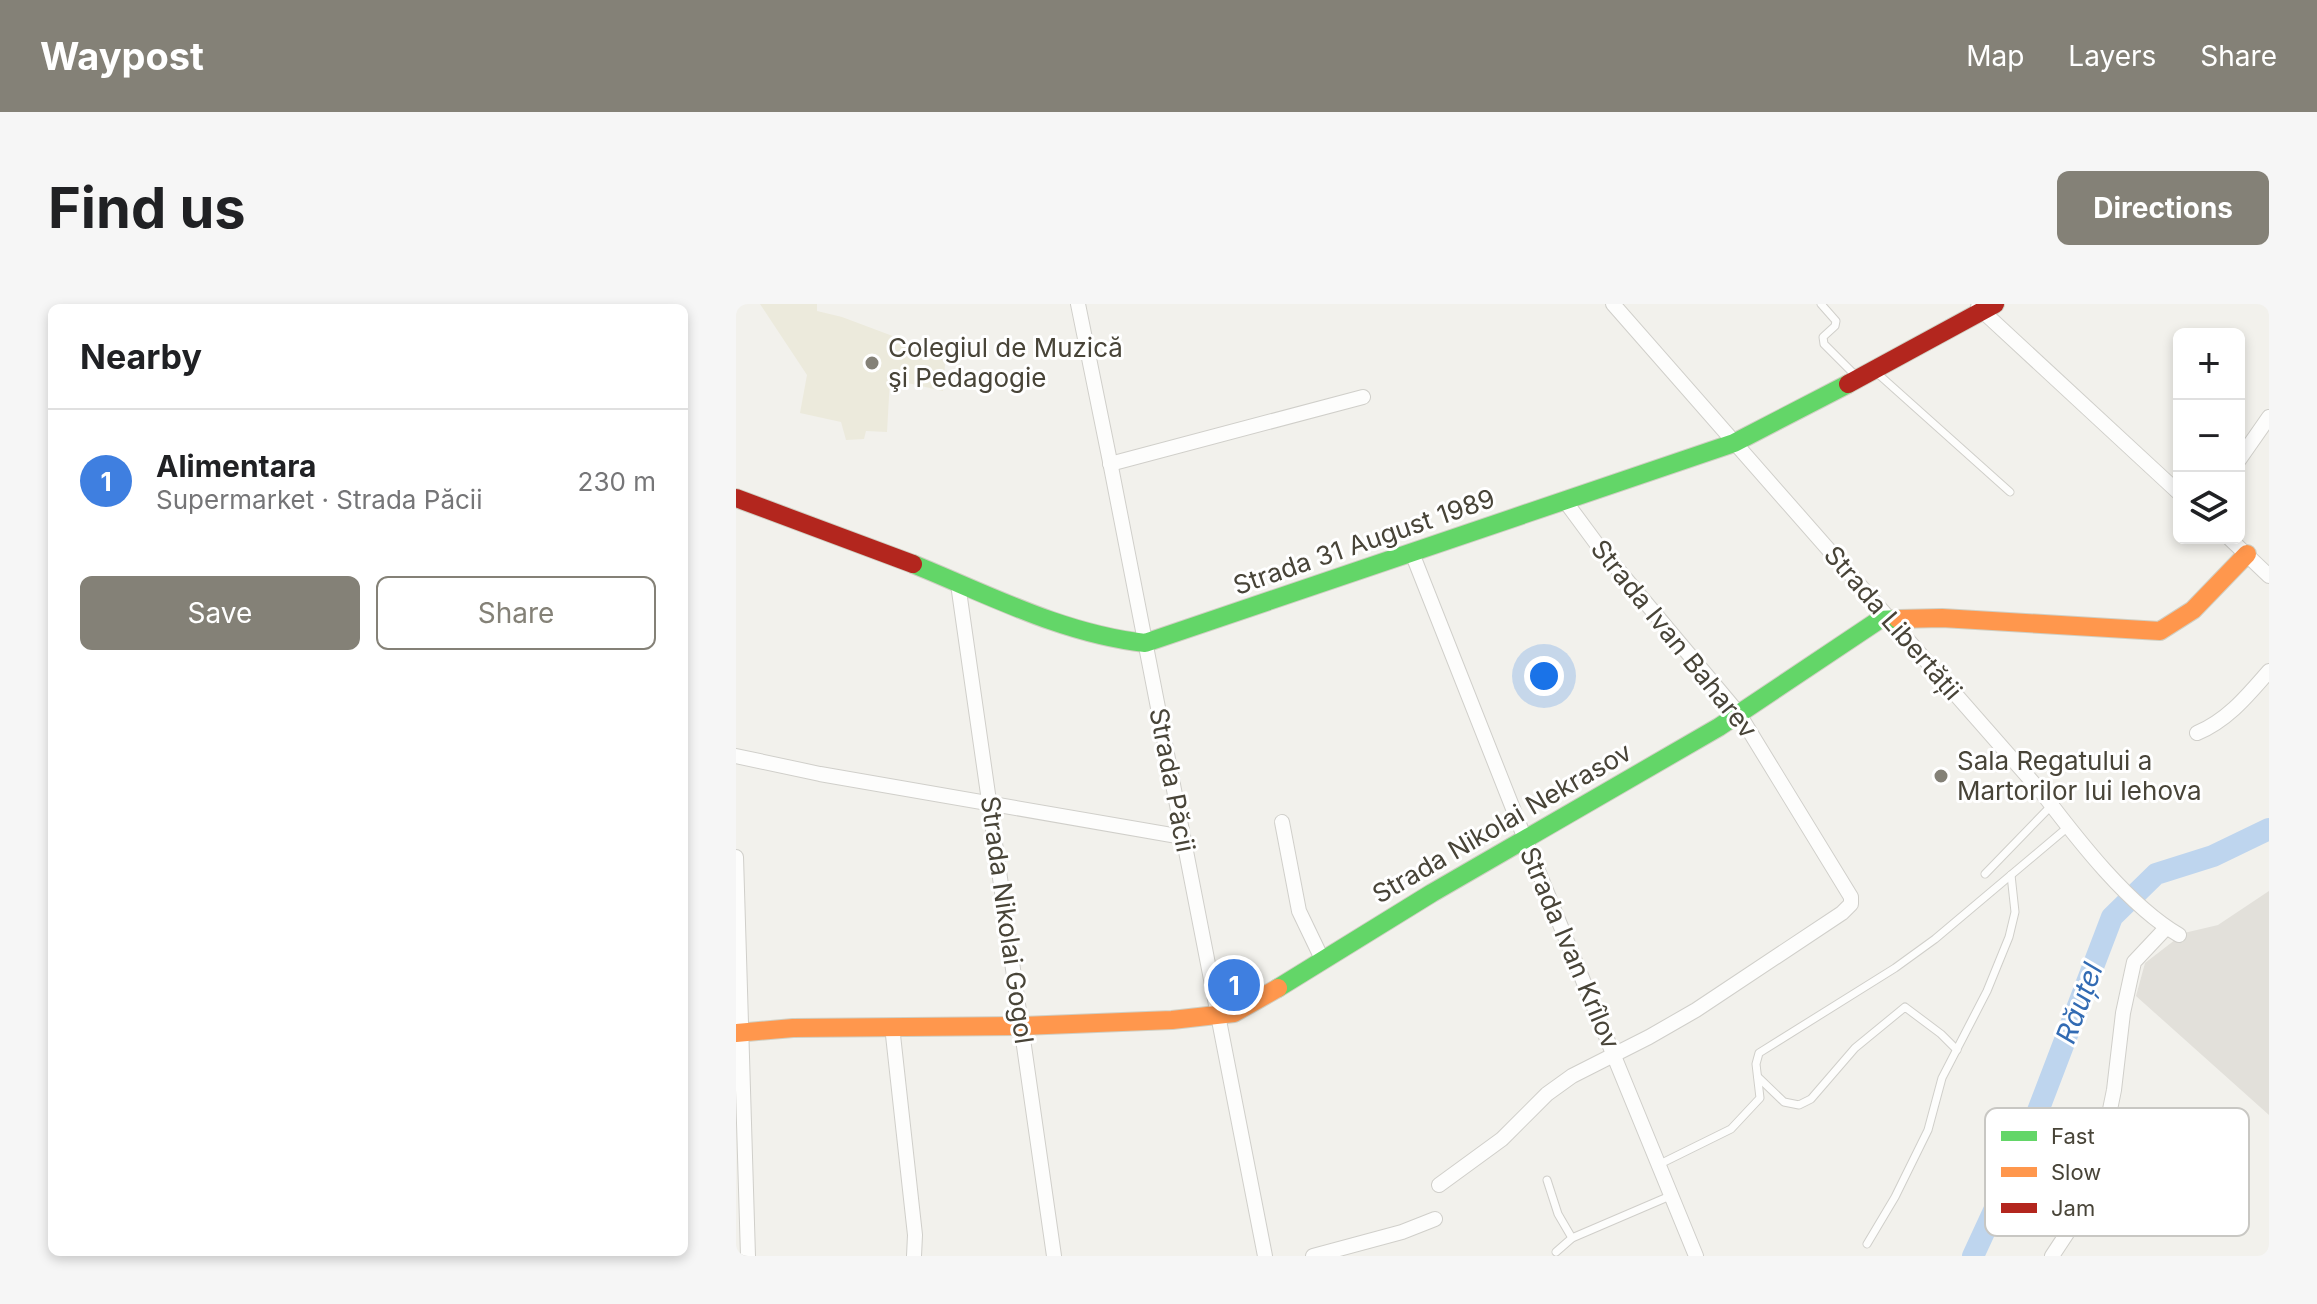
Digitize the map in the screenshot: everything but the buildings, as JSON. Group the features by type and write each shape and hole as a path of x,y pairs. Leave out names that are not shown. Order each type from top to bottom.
{"street":[{"name":"Strada Păcii","path":"1078,304 1265,1256"},
{"name":"Strada Libertății","path":"1613,304 2068,827 2144,912 2172,931 2134,962 2123,1013 2110,1108"},
{"path":"1986,306 2173,487"},
{"name":"Strada 31 August 1989","path":"736,498 1080,629 1145,643 1734,443 1789,416 1986,306"},
{"path":"1110,464 1363,397"},
{"path":"2245,451 2269,417"},
{"name":"Strada Ivan Baharev","path":"1565,501 1599,547 1739,714 1851,897 1851,904 1842,913 1696,1010 1615,1055"},
{"path":"2236,544 2269,576"},
{"name":"Strada Ivan Krîlov","path":"1412,553 1696,1256"},
{"name":"Strada Nikolai Nekrasov","path":"739,1032 892,1026 1022,1026 1219,1016 1247,1007 1739,714 1879,620 1942,618 2160,631 2193,610 2247,554"},
{"name":"Strada Nikolai Gogol","path":"958,584 1054,1256"},
{"path":"2197,733 2237,707 2269,671"},
{"path":"736,756 1183,837"},
{"path":"1282,822 1299,911 1323,961"},
{"path":"736,857 748,1256"},
{"path":"892,1026 915,1235 914,1256"},
{"path":"1439,1185 1468,1167 1502,1139 1547,1094 1572,1076 1615,1055"},
{"path":"1313,1256 1391,1235 1435,1219"},
{"name":"Strada Libertății","path":"2052,1256 2065,1236"}],"lane":[{"path":"1821,304 1836,321 1823,337 1824,344 1865,373 2010,492"},
{"path":"1985,874 2051,806"},
{"path":"1660,1164 1734,1127 1760,1098 1756,1064 1759,1053 1895,968 1935,939 2068,827"},
{"path":"1867,1244 1895,1197 1928,1130 1937,1091 1987,991 2013,924 2011,875"},
{"path":"1758,1077 1784,1102 1799,1105 1811,1099 1855,1048 1905,1007 1957,1050"},
{"path":"1547,1180 1558,1214 1572,1238"},
{"path":"1556,1252 1572,1238 1672,1195"}],"shaded area":[{"name":"Colegiul de Muzică şi Pedagogie","path":"760,304 817,304 817,311 842,317 920,349 946,352 943,391 890,379 887,432 866,431 864,439 846,440 841,422 800,413 807,375"},
{"path":"2269,891 2269,1115 2136,996 2145,963 2184,933 2218,925"}],"waterway":[{"name":"Răuțel","path":"2039,1108 2112,917 2156,874 2213,856 2269,829"},
{"name":"Răuțel","path":"1973,1256 1985,1230"}],"traffic: fast":[{"path":"913,564 1056,622 1145,643 1734,443 1848,384"},
{"path":"1278,988 1432,893 1719,727 1879,620 1898,619"}],"traffic: slow":[{"path":"1898,619 1942,618 2160,631 2193,610 2247,554"},
{"path":"736,1033 793,1028 1022,1026 1172,1020 1234,1013 1278,988"}],"traffic: jam":[{"path":"1848,384 1995,304"},
{"path":"736,498 913,564"}],"place":[{"name":"Colegiul de Muzică şi Pedagogie","path":"872,363"},
{"name":"Sala Regatului a Martorilor lui Iehova","path":"1941,776"},
{"name":"Alimentara","path":"1234,985"}]}
